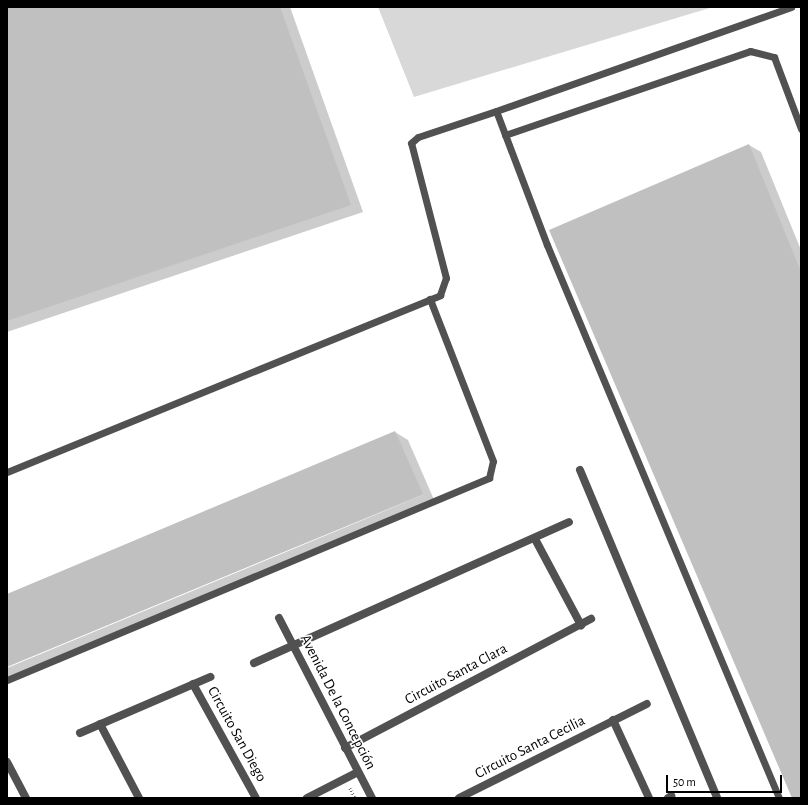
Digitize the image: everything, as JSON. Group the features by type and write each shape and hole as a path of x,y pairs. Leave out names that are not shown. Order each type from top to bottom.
{"street":[{"path":"580,470 717,798"},
{"path":"254,663 535,539 570,522"},
{"path":"535,539 581,625"},
{"name":"Avenida De la Concepción","path":"279,618 372,798"},
{"name":"Circuito Santa Clara","path":"345,748 591,619"},
{"name":"Circuito San Diego","path":"80,733 210,677"},
{"name":"Circuito San Diego","path":"193,684 256,798"},
{"name":"Circuito Santa Cecilia","path":"459,798 647,704"},
{"path":"613,720 648,798"},
{"path":"100,724 139,798"},
{"path":"7,762 26,798"},
{"path":"307,798 358,772"}],"lane":[{"path":"7,472 430,299 443,292 446,278 411,143 418,137 791,7"},
{"path":"505,135 750,51 774,57 801,129"},
{"path":"496,111 547,245 779,798"},
{"path":"7,680 489,478 493,461 430,299"}],"shaded area":[{"path":"378,7 713,7 414,97"}],"building":[{"path":"7,7 280,7 351,205 7,321"},
{"path":"749,144 801,272 801,798 792,798 549,230"},
{"path":"395,431 423,494 7,667 7,594"}]}
